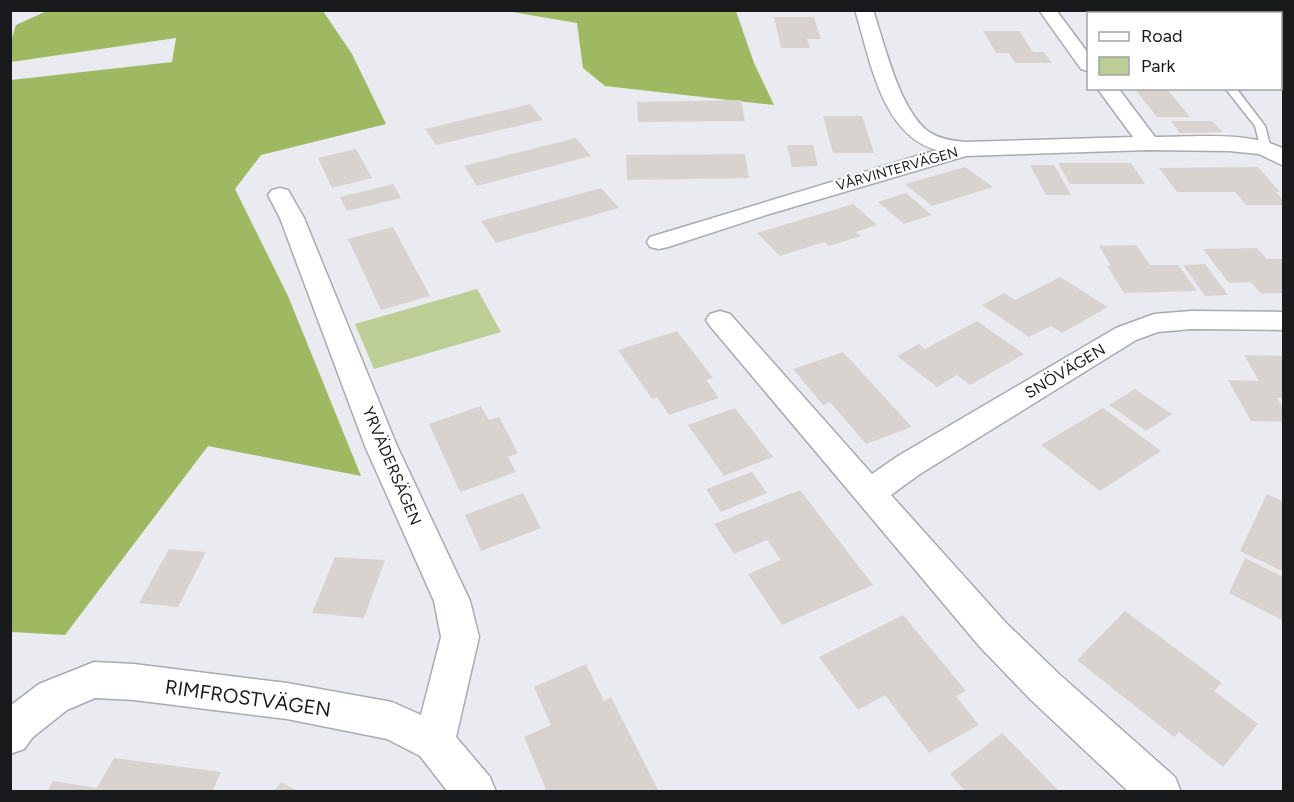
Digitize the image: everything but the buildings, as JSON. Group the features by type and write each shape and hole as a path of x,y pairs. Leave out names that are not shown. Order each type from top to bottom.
{"street":[{"path":"864,10 903,118 919,136 941,145 965,149"},
{"path":"1047,10 1087,62"},
{"path":"1108,90 1149,144"},
{"name":"VÅRVINTERVÄGEN","path":"660,242 758,210 965,149 1229,144 1274,153"},
{"name":"YRVÄDERSÄGEN","path":"280,195 292,218 381,446 452,601 460,638 434,742"},
{"path":"720,320 993,635 1045,687 1160,792"},
{"name":"SNÖVÄGEN","path":"869,493 909,465 1126,334 1154,323 1191,320 1284,321"},
{"name":"RIMFROSTVÄGEN","path":"10,735 19,724 53,697 94,680 134,682 287,701 392,722 434,742 475,792"}],"lane":[{"path":"1232,90 1260,126 1274,153"}],"green space":[{"path":"49,10 323,11 352,54 386,124 261,155 235,189 288,296 361,476 208,446 65,635 11,632 11,80 172,62 176,38 11,62 11,41 16,25"},
{"path":"507,11 736,11 754,63 774,105 605,86 583,68 577,23"},
{"path":"477,289 501,332 374,369 355,324"}]}
